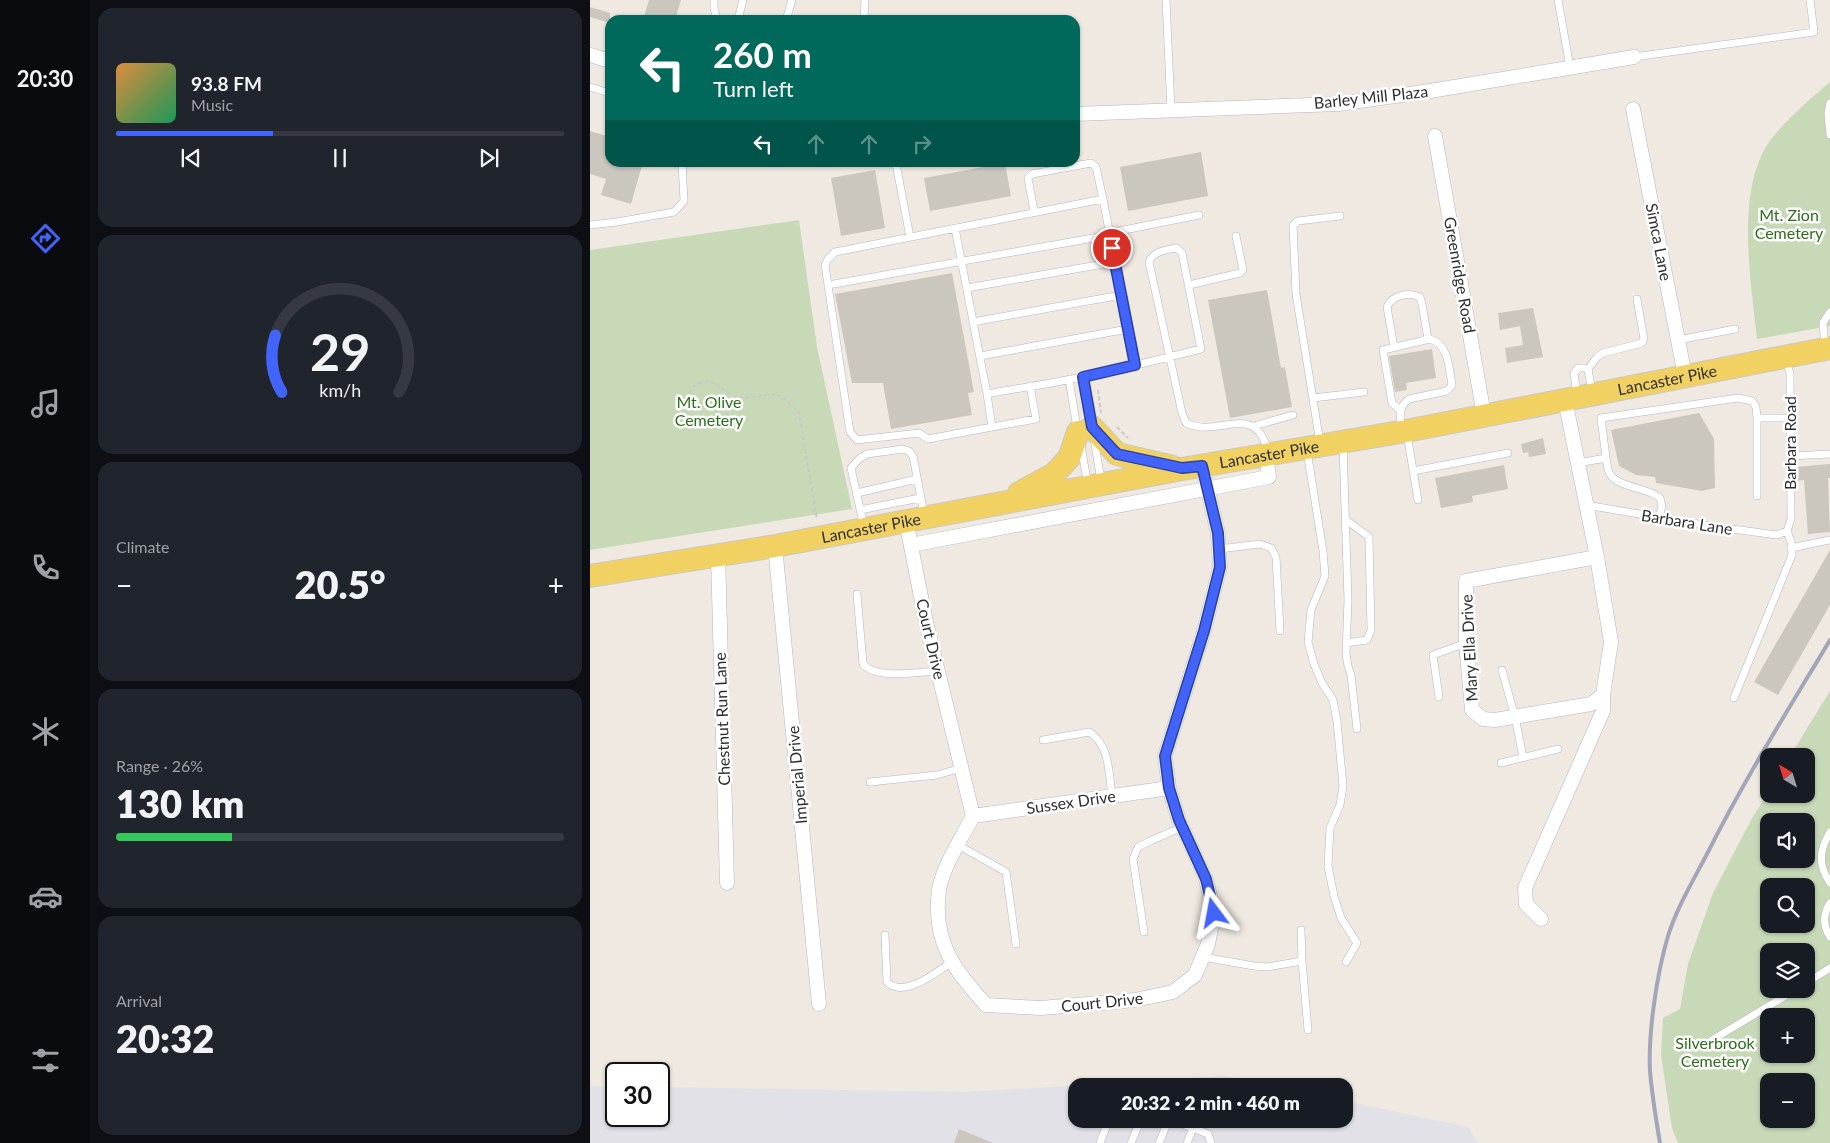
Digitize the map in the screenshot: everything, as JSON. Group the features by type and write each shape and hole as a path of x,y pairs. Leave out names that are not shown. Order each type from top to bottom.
{"main road":[{"name":"Lancaster Pike","path":"590,576 821,537 862,519 1003,502 1192,467 1343,442 1403,424 1484,415 1828,348"},
{"path":"1003,502 1054,474 1069,458 1092,426 1117,454 1192,467"}],"street":[{"path":"590,55 605,60"},
{"name":"Barley Mill Plaza","path":"1080,114 1338,104 1430,91 1570,66 1634,57"},
{"name":"Simca Lane","path":"1633,109 1685,376"},
{"name":"Greenridge Road","path":"1435,136 1484,415"},
{"path":"1541,919 1526,904 1526,888 1603,711 1603,695 1611,642 1597,557 1578,463 1579,397"},
{"path":"911,545 1269,477 1267,455"},
{"name":"Court Drive","path":"917,512 911,545 926,622 973,816 939,886 937,918 945,951 967,984 986,1005 1041,1008 1135,1000 1173,992 1194,975 1208,944 1214,913 1206,879 1182,827 1169,788 1165,756 1204,631 1220,567 1218,533 1207,489 1192,467"},
{"name":"Imperial Drive","path":"776,546 819,1004"},
{"name":"Chestnut Run Lane","path":"718,555 727,883"},
{"name":"Mary Ella Drive","path":"1597,557 1466,580 1466,643 1472,710 1483,719 1495,720 1591,704 1603,695"},
{"name":"Sussex Drive","path":"973,816 1169,788"}],"lane":[{"path":"714,0 716,15"},
{"path":"739,15 743,0"},
{"path":"788,15 792,0"},
{"path":"864,15 865,0"},
{"path":"1166,0 1171,110"},
{"path":"1558,0 1570,66"},
{"path":"1634,57 1814,32 1810,0"},
{"path":"590,87 605,92"},
{"path":"1830,103 1828,114 1830,135"},
{"path":"1080,165 1091,163 1096,167 1135,365"},
{"path":"590,225 674,212 684,200 682,167"},
{"path":"897,167 910,237"},
{"path":"1034,211 1028,178 1032,174 1070,167"},
{"path":"1030,386 1036,419 928,439 918,433 857,440 850,432 825,265 835,252 1034,211 1103,199"},
{"path":"828,285 1109,234 1199,215"},
{"path":"1340,216 1298,221 1293,225 1296,294 1313,398 1314,447 1325,576 1311,610 1308,642 1314,664 1332,700 1336,714 1343,786 1340,806 1330,828 1328,866 1341,918 1357,942 1346,962"},
{"path":"955,228 992,427"},
{"path":"1188,285 1240,273 1243,270 1236,236"},
{"path":"987,394 1069,380 1135,365 1169,357 1202,349 1182,253 1179,248 1155,253 1151,256 1149,262 1169,357 1186,423 1193,426 1209,427 1245,423 1254,426 1293,415"},
{"path":"967,288 1115,262"},
{"path":"973,322 1121,295"},
{"path":"1394,347 1387,308 1390,301 1396,297 1414,295 1420,297 1428,339"},
{"path":"1579,397 1588,369 1597,357 1603,353 1642,343 1644,339 1637,299"},
{"path":"1828,348 1823,323 1830,312"},
{"path":"980,356 1128,329"},
{"path":"1678,340 1735,329"},
{"path":"1403,424 1392,403 1383,350 1428,339 1437,340 1443,346 1452,385 1447,391 1409,399 1404,402 1403,424 1418,500"},
{"name":"Barbara Road","path":"1784,357 1790,373 1791,519 1787,530"},
{"path":"1579,397 1574,373 1578,368 1588,369"},
{"path":"1083,377 1092,426 1095,485"},
{"path":"1069,380 1092,426 1095,485"},
{"path":"1313,398 1364,392"},
{"path":"1659,518 1662,506 1660,498 1655,494 1625,484 1612,477 1608,469 1601,418 1738,398 1752,401 1756,407 1757,418 1757,496"},
{"path":"1757,418 1790,418"},
{"path":"1254,426 1265,441 1267,455"},
{"path":"1343,442 1348,600 1346,654 1351,675 1357,728"},
{"path":"862,519 852,468 859,459 867,454 903,449 909,451 913,456 917,479 917,512"},
{"path":"1413,471 1508,453"},
{"path":"1790,456 1830,454"},
{"path":"1578,463 1606,458"},
{"path":"857,493 917,479"},
{"name":"Barbara Lane","path":"1586,505 1776,535 1787,530"},
{"path":"1346,520 1369,537 1371,630 1367,640 1346,643"},
{"path":"1734,698 1792,554 1787,530"},
{"path":"1792,548 1830,540"},
{"path":"1219,549 1260,544 1271,548 1276,557 1280,631"},
{"path":"857,594 863,664 865,667 869,670 891,673 938,671"},
{"path":"1439,698 1433,655 1466,643"},
{"path":"1502,670 1515,717 1523,757"},
{"path":"1043,740 1090,732 1098,737 1107,760 1112,796"},
{"path":"1500,762 1558,748"},
{"path":"870,782 937,775 962,768"},
{"path":"1144,932 1133,859 1138,847 1182,827"},
{"path":"1830,832 1824,843 1821,857 1823,870 1830,883"},
{"path":"958,846 1006,872 1016,944"},
{"path":"1830,903 1824,922 1830,937"},
{"path":"1301,930 1308,1030"},
{"path":"885,936 887,982 896,988 909,987 952,962"},
{"path":"1203,957 1267,967 1302,961"},
{"path":"1815,977 1830,968"},
{"path":"1712,1040 1782,998"},
{"path":"1100,1143 1106,1128"},
{"path":"1131,1143 1137,1128"},
{"path":"1159,1143 1165,1128"},
{"path":"1188,1143 1193,1128 1208,1134 1211,1143"}],"path":[{"path":"740,398 710,382 701,382 694,386 690,393 687,411 690,419 697,426 705,427 713,426 740,398 761,394 776,394 789,401 799,413 821,537"},
{"path":"1092,426 1100,412 1098,390"},
{"path":"1115,425 1132,442"}],"shaded area":[{"path":"1223,1076 1233,1078 1191,1078"},
{"path":"590,1080 592,1086 605,1087 605,1127 670,1127 670,1087 966,1092 1068,1086 1068,1128 1353,1128 1353,1103 1468,1127 1478,1143 590,1143"}],"green space":[{"name":"Mt. Zion Cemetery","path":"1830,82 1830,326 1757,339 1751,290 1748,235 1749,208 1753,182 1760,159 1772,138 1807,102"},
{"name":"Mt. Olive Cemetery","path":"799,220 817,347 852,509 590,550 590,250"},
{"name":"Silverbrook Cemetery","path":"1830,691 1830,1143 1678,1143 1672,1128 1661,1055 1663,1018 1680,1009 1688,964 1713,893 1762,803 1815,803 1815,748 1795,748"}],"building":[{"path":"649,0 681,0 676,15 644,15"},
{"path":"590,7 610,13 610,15 605,15 605,22 590,17"},
{"path":"590,131 605,136 605,167 642,167 631,204 601,195 606,179 590,174"},
{"path":"1201,152 1208,196 1128,211 1120,167"},
{"path":"983,167 1006,167 1011,196 930,211 924,178"},
{"path":"875,170 885,228 841,236 831,178"},
{"path":"952,273 974,392 968,393 972,415 891,429 883,383 852,383 835,294"},
{"path":"1267,290 1281,368 1285,367 1292,407 1230,418 1208,300"},
{"path":"1533,308 1543,357 1507,363 1505,348 1523,345 1520,326 1500,330 1498,313"},
{"path":"1432,349 1436,378 1406,383 1407,390 1395,392 1389,356"},
{"path":"1699,413 1714,439 1715,488 1702,491 1656,483 1655,477 1636,475 1619,466 1611,430"},
{"path":"1543,438 1546,454 1529,457 1528,452 1523,453 1521,444"},
{"path":"1830,464 1830,478 1828,478 1830,532 1808,534 1804,480 1796,481 1796,467"},
{"path":"1504,465 1508,489 1472,496 1473,502 1441,508 1435,478"},
{"path":"1830,550 1830,605 1778,695 1754,682"},
{"path":"959,1129 993,1143 954,1143"}],"railway":[{"path":"1660,1143 1650,1071 1650,1039 1660,967 1668,936 1686,894 1736,799 1830,640"}],"route":[{"path":"1112,248 1135,365 1083,377 1092,427 1117,454 1182,468 1202,466 1218,533 1220,567 1204,631 1165,756 1169,788 1179,820 1206,879 1214,913"}]}
